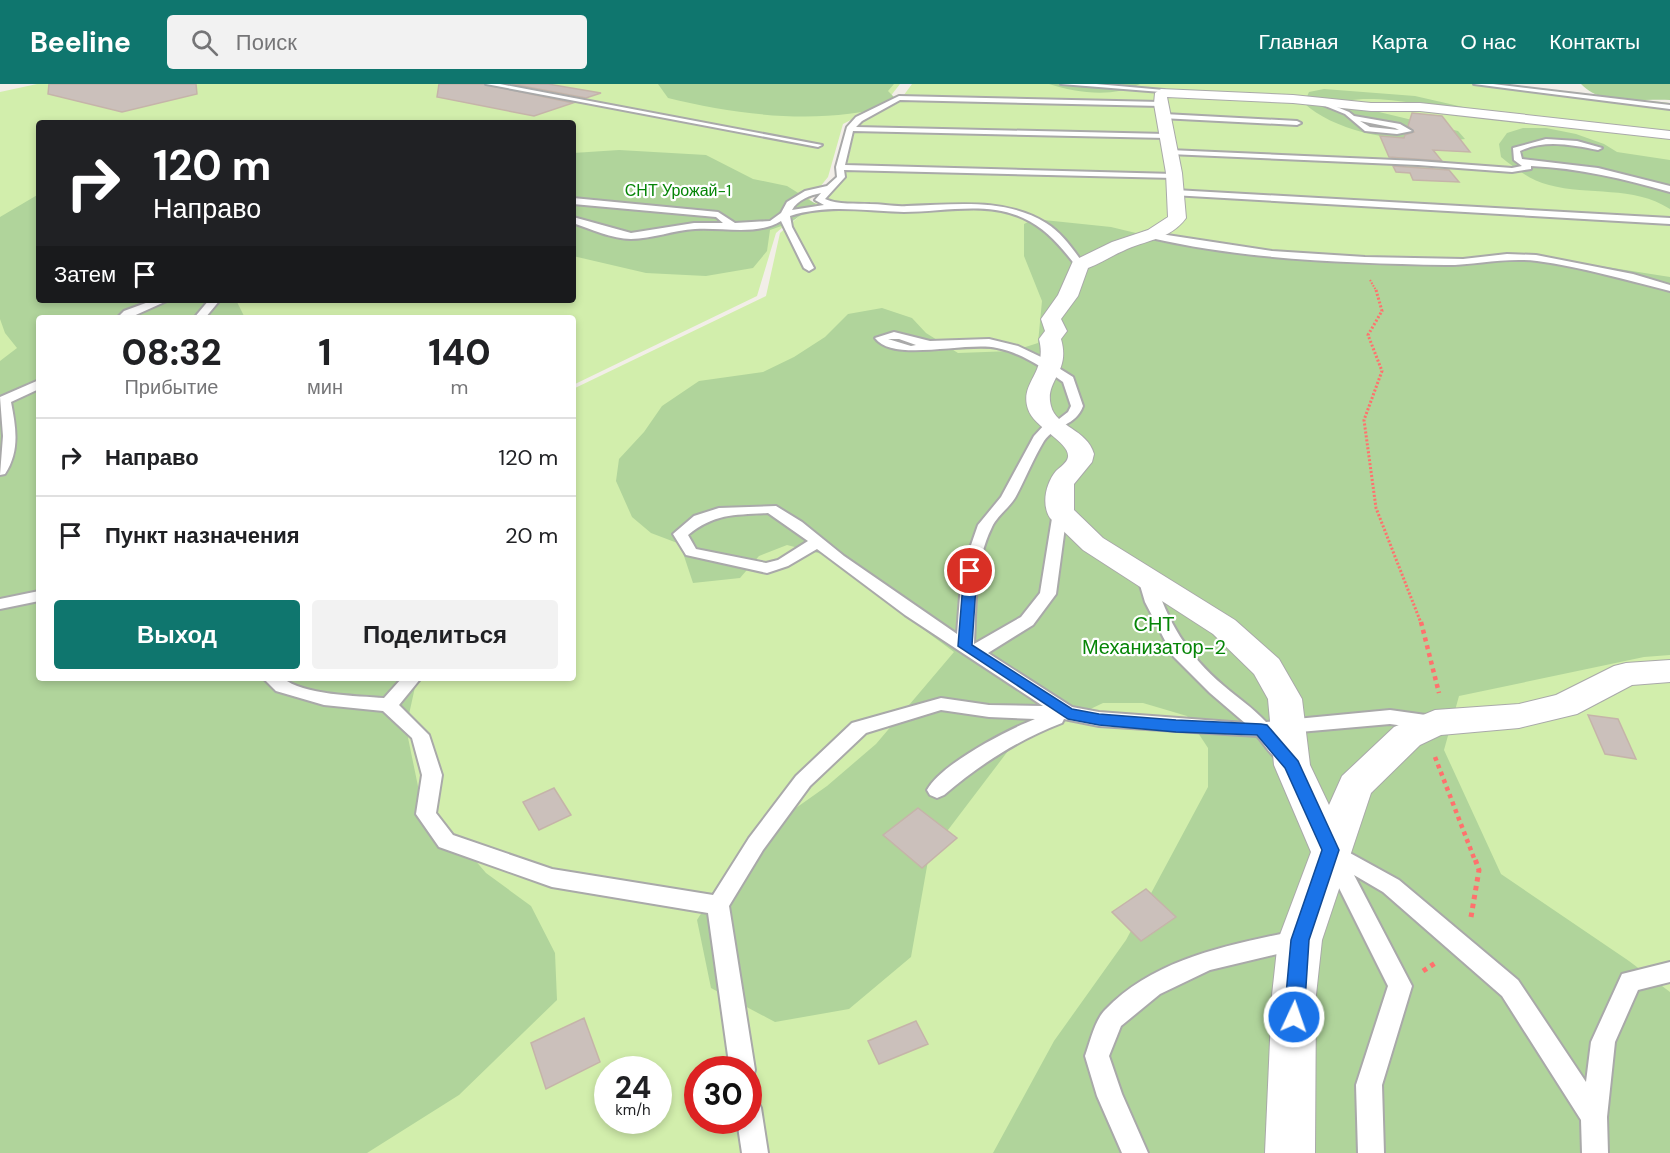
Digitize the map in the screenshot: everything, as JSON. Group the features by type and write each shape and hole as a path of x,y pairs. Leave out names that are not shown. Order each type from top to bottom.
{"street":[{"path":"1330,850 1275,728 1285,699 1267,667 1224,627 1146,575 1093,544 1060,512 1061,483 1081,458 1081,451 1072,439 1051,426 1042,416 1038,402 1045,375 1051,368 1056,353 1050,339 1056,331 1051,319 1068,296 1080,265 1090,262 1119,245 1163,232 1177,218 1174,176 1166,136 1162,97 1320,102 1371,107 1420,107 1670,135"},
{"path":"1290,1153 1294,995 1300,940 1330,850 1355,786 1407,736 1435,723 1519,716 1565,705 1626,674 1670,671"}],"lane":[{"path":"489,84 818,145"},
{"path":"1064,84 1162,97 1297,123"},
{"path":"1477,84 1670,107"},
{"path":"1080,265 1059,236 1014,210 959,205 902,209 826,203 819,200 841,177 840,167 850,129 859,119 899,98 1162,97"},
{"path":"1320,102 1354,118 1397,126 1408,131 1368,129 1356,122 1354,118"},
{"path":"850,129 1166,136"},
{"path":"1169,152 1523,170 1528,167 1518,160 1515,150 1526,144 1548,140 1598,148"},
{"path":"1524,163 1560,164 1604,170 1670,189"},
{"path":"840,167 1174,176"},
{"path":"809,268 787,227 785,215 790,204 808,193 831,188"},
{"path":"1175,193 1670,221"},
{"path":"576,201 718,215 734,227"},
{"path":"576,221 613,233 631,236 694,226 734,227 772,223 785,215 803,209 854,206"},
{"path":"1154,236 1272,254 1365,260 1463,262 1508,257 1536,258 1623,274 1670,288"},
{"path":"126,315 156,303"},
{"path":"202,315 212,303"},
{"path":"931,345 996,342 1015,347 1051,368"},
{"path":"0,471 6,462 11,436 2,401 36,385"},
{"path":"970,650 970,571 985,525 1007,499 1039,439 1051,426"},
{"path":"818,542 783,563 767,568 691,552 680,534 699,519 724,511 771,509 797,525 884,591 1068,713"},
{"path":"970,650 1027,621 1048,594 1060,512"},
{"path":"1146,575 1154,602 1179,652 1216,689 1248,714 1275,728"},
{"path":"0,604 36,597"},
{"path":"275,681 282,687 324,699 388,705 420,735 432,775 426,814 446,841 552,878 718,905"},
{"path":"388,705 409,681"},
{"path":"741,1056 718,905 756,844 803,781 859,728 941,704 989,711 1068,713 1099,719 1176,726 1275,728 1390,717 1435,723"},
{"path":"937,790 963,766 1023,731 1068,713"},
{"path":"1330,850 1391,886 1510,988 1594,1117"},
{"path":"1330,850 1400,986 1369,1085 1371,1153"},
{"path":"1135,1153 1110,1096 1097,1056 1112,1019 1152,986 1207,962 1300,940"},
{"path":"1595,1153 1594,1117 1603,1042 1629,981 1670,972"},
{"path":"752,1134 755,1153"}],"path":[{"path":"1365,260 1382,311 1368,335 1382,371 1364,420 1366,450 1376,508 1420,618 1440,697 1435,723 1434,754 1479,870 1471,919 1463,948 1400,986"}],"green space":[{"name":"СНТ Урожай-1","path":"37,84 900,84 886,102 843,124 828,177 799,213 776,233 757,296 576,384 576,315 36,315 36,681 39,681 0,1031 0,92"},
{"path":"658,84 894,84 888,91 895,98 892,105 865,111 837,115 780,116 723,109 668,98"},
{"name":"СНТ Механизатор-2","path":"912,84 1500,84 1670,103 1670,1153 0,1153 157,681 576,681 576,388 766,296 780,233 844,177 856,125 898,103"},
{"path":"1049,84 1140,84 1118,91 1095,93"},
{"path":"1581,84 1670,84 1670,100 1611,99 1590,91"},
{"path":"1324,89 1415,96 1463,107 1461,109 1373,99 1348,101 1379,112 1458,131 1465,139 1425,141 1403,139 1358,131 1338,124 1319,115 1304,103 1309,92"},
{"path":"1523,128 1546,128 1576,134 1604,144 1617,152 1670,160 1670,209 1641,197 1564,188 1542,183 1529,177 1501,157 1499,144 1507,133"},
{"path":"619,150 706,155 753,179 787,186 816,204 790,223 770,230 767,251 753,268 706,276 646,273 576,257 576,153"},
{"path":"36,196 36,303 238,303 244,315 36,315 36,681 416,681 406,728 420,796 486,873 531,906 555,953 557,1000 459,1095 367,1153 0,1153 0,361 17,348 5,333 0,319 0,217"},
{"path":"1034,219 1111,227 1165,240 1252,250 1465,263 1508,259 1581,263 1670,277 1670,655 1644,657 1459,696 1444,750 1501,874 1629,961 1670,992 1670,1153 993,1153 1054,1041 1126,940 1208,787 1208,748 1187,716 1143,703 1103,703 1011,747 929,855 911,957 849,1009 775,1022 711,988 697,920 745,844 827,786 876,744 954,652 822,554 787,545 759,556 740,578 693,583 680,544 651,533 632,517 616,481 619,459 644,432 662,406 699,381 763,372 794,357 825,337 848,314 882,308 912,318 926,333 958,353 1013,351 1038,343 1042,301 1024,256 1024,224"}],"building":[{"path":"49,84 196,84 197,94 122,112 48,94"},
{"path":"439,84 484,84 573,103 534,116 437,97"},
{"path":"512,84 548,84 601,93 586,98"},
{"path":"1412,113 1442,116 1470,152 1433,150 1442,161 1389,157 1380,136 1404,138 1405,135 1414,132 1408,126"},
{"path":"1393,166 1449,170 1459,182 1413,180 1410,173 1396,172"},
{"path":"1588,715 1618,719 1636,759 1605,754"},
{"path":"554,788 571,815 539,830 523,802"},
{"path":"918,808 957,838 922,868 883,835"},
{"path":"1146,889 1176,917 1141,941 1112,912"},
{"path":"584,1018 598,1056 594,1056 594,1065 546,1089 531,1043"},
{"path":"916,1021 928,1044 879,1064 868,1041"}],"route":[{"path":"970,571 965,646 1068,713 1099,719 1176,726 1261,729 1292,765 1330,850 1300,940 1294,1017"}]}
